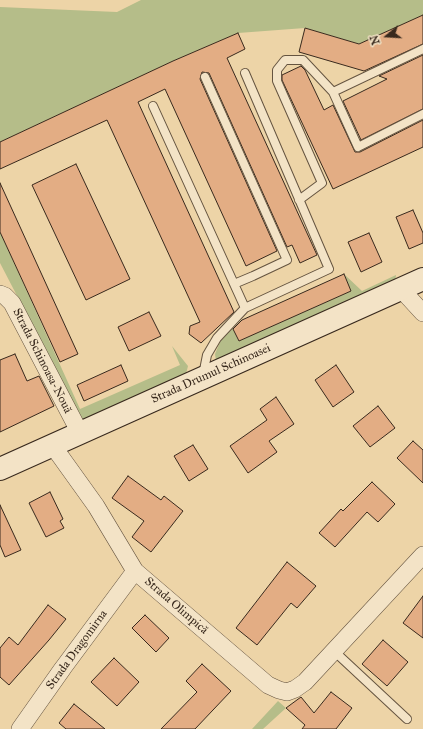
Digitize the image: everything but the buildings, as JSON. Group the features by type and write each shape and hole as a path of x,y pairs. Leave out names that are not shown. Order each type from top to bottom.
{"street":[{"name":"Strada Drumul Schinoasei","path":"0,469 423,279"},
{"path":"401,289 423,313"},
{"name":"Strada Schinoasa-Nouă","path":"0,294 5,296 12,303 80,433"},
{"name":"Strada Olimpică","path":"54,446 96,506 135,571 268,685 279,690 287,692 296,689 305,682 423,555"},
{"name":"Strada Dragomirna","path":"20,729 135,571"}],"lane":[{"path":"333,92 423,49"},
{"path":"300,200 322,184 277,81 277,70 285,60 303,60 333,92 358,147 423,114"},
{"path":"202,378 207,355 217,338 245,308 329,269 245,73"},
{"path":"205,77 287,260 234,284"},
{"path":"153,106 245,308"},
{"path":"334,651 407,719"}],"green space":[{"path":"141,0 423,0 423,15 359,44 305,28 238,33 173,61 0,142 0,7 117,12"},
{"path":"0,232 80,409 180,365 172,346 188,366 185,378 87,422 81,419 0,263"},
{"path":"344,274 362,291 396,275 395,283 216,361 215,354 223,335 231,324 239,341 351,291"},
{"path":"278,701 286,708 263,729 252,729"}]}
